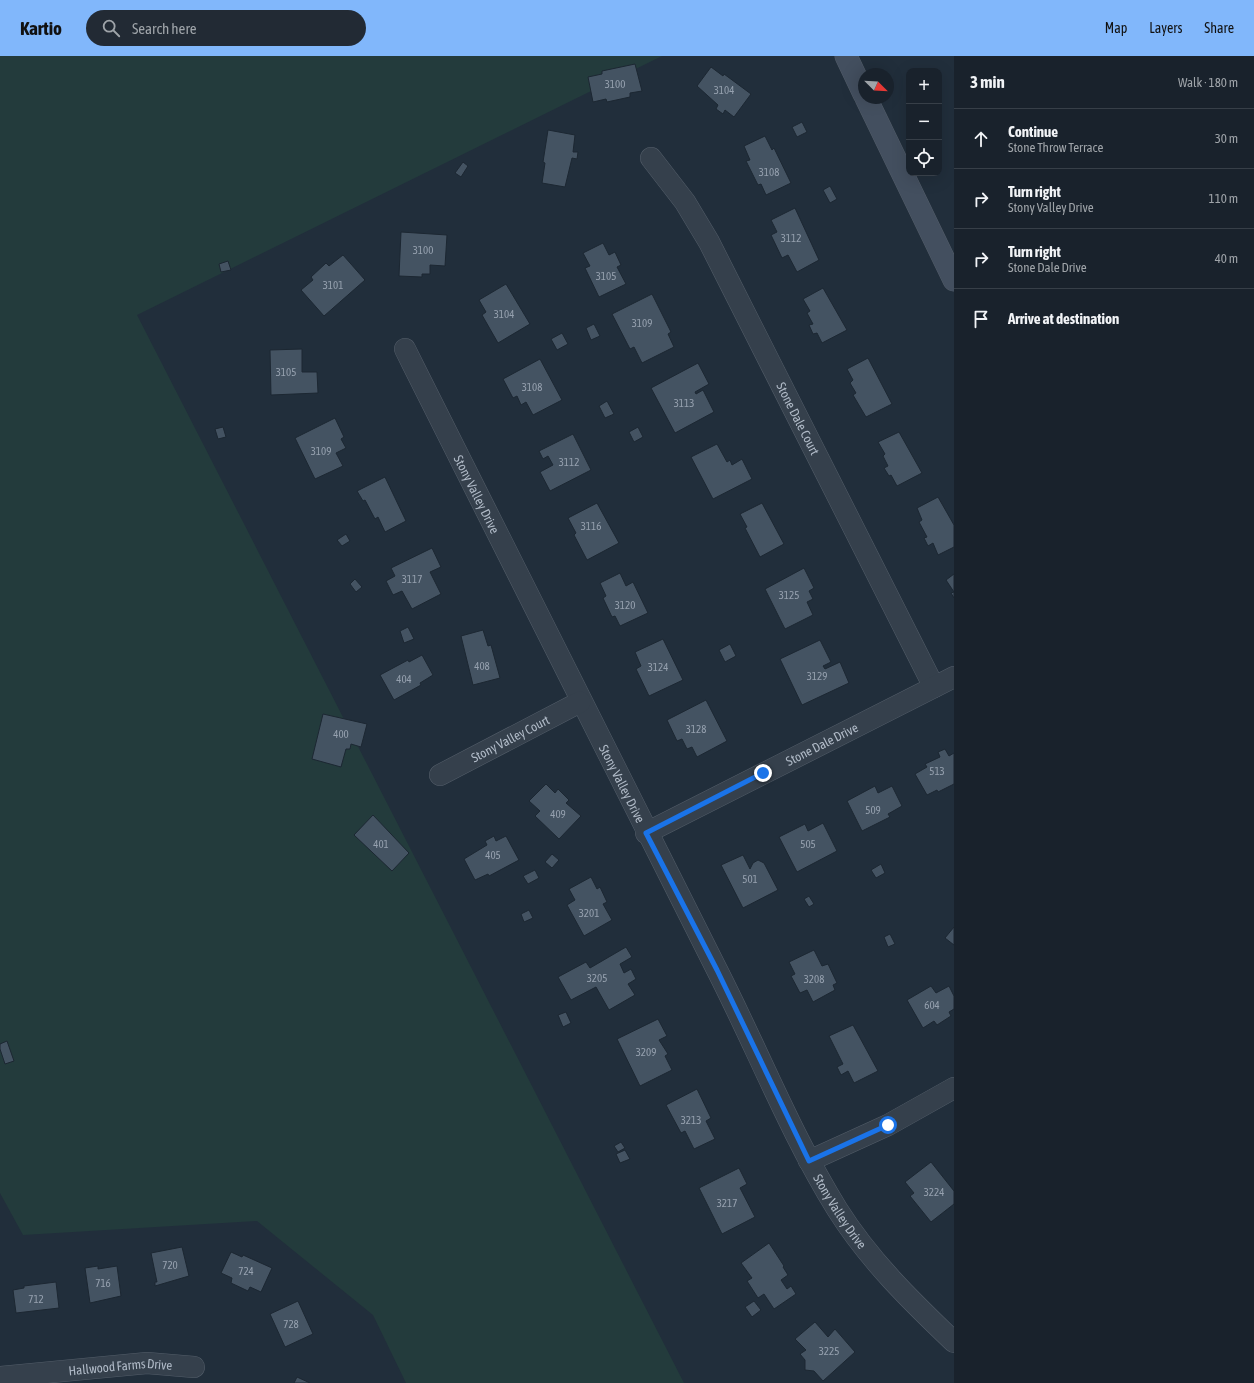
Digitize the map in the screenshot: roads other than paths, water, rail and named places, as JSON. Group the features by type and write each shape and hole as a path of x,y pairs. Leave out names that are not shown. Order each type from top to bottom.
{"main road":[{"path":"846,56 858,81"},
{"path":"869,104 954,280"}],"street":[{"name":"Stone Dale Court","path":"650,158 685,202 709,242 934,687"},
{"name":"Stony Valley Drive","path":"405,349 580,702 717,970 809,1161 838,1211 875,1261 909,1300 954,1342"},
{"name":"Stone Dale Drive","path":"646,833 954,677"},
{"name":"Stony Valley Court","path":"440,775 580,702"},
{"path":"809,1161 888,1125 954,1088"},
{"name":"Hallwood Farms Drive","path":"0,1377 147,1363 194,1367"}]}
